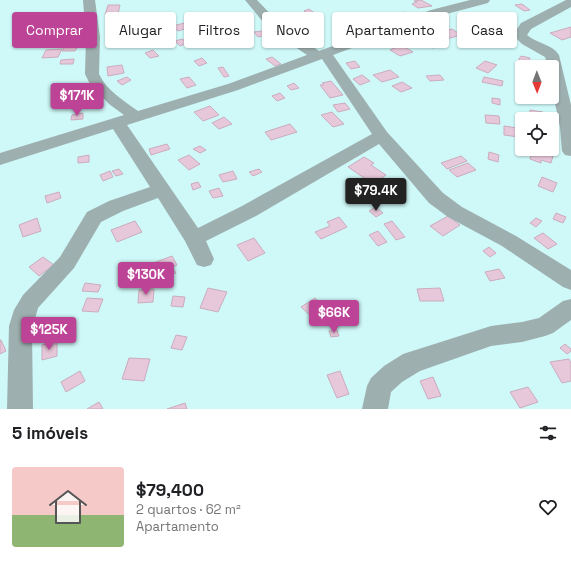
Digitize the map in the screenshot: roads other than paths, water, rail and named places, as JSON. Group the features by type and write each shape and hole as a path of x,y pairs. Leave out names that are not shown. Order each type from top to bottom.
{"street":[{"path":"89,0 92,37 92,74 95,81 114,101 136,117"},
{"path":"251,0 274,26 322,55 381,136 436,198 455,212 509,241 571,281"},
{"path":"0,159 233,87 435,13 484,0"},
{"path":"571,3 526,26 520,35 526,41 548,51 552,55 568,127 571,151"},
{"path":"117,123 194,238 204,260"},
{"path":"194,238 249,211 381,136"},
{"path":"20,409 22,389 20,334 22,320 27,307 34,296 73,255 89,224 95,216 104,211 162,190"},
{"path":"375,409 380,386 412,362 491,336 522,332 545,326 571,308"}]}
